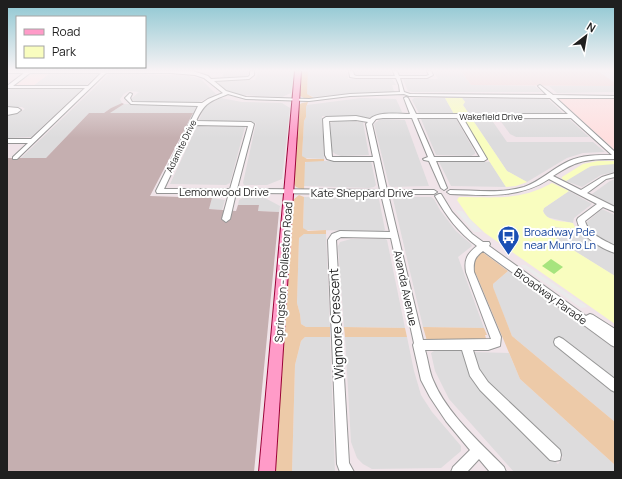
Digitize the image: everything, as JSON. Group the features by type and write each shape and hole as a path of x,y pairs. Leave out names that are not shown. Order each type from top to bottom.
{"main road":[{"name":"Springston - Rolleston Road","path":"267,472 296,93"}],"street":[{"path":"15,158 83,93"},
{"path":"130,94 127,98 131,103 202,105 224,93"},
{"path":"226,93 246,98 296,100 354,96 615,96"},
{"path":"547,93 615,156"},
{"name":"Broadway Parade","path":"402,96 429,159 449,214 457,224 615,342"},
{"name":"Adamite Drive","path":"159,191 202,105"},
{"path":"7,109 18,110 7,113"},
{"path":"377,159 329,158 326,119 356,118 371,121 380,116 411,116"},
{"name":"Wakefield Drive","path":"411,116 573,116"},
{"path":"429,159 484,159 459,116"},
{"name":"Avanda Avenue","path":"371,121 369,127 395,235 418,345 427,380 437,401 455,424 499,472"},
{"path":"192,123 251,124 226,219"},
{"path":"7,141 32,141"},
{"name":"Kate Sheppard Drive","path":"289,192 516,191 538,184 568,165 579,160 593,157 615,156"},
{"path":"582,193 604,178 615,175"},
{"path":"550,177 615,210"},
{"name":"Lemonwood Drive","path":"159,191 289,192"},
{"path":"602,204 581,220 582,226 588,233 615,250"},
{"name":"Wigmore Crescent","path":"347,472 343,464 332,240 335,236 340,234 395,235"},
{"path":"418,345 488,345 496,342 497,340 469,268 472,255 484,245"},
{"name":"Broadway Parade","path":"484,245 615,335"},
{"path":"559,342 615,386"},
{"path":"466,345 474,372 484,386 555,455"},
{"path":"458,472 479,450"}],"shaded area":[{"path":"7,93 77,93 31,137 7,138 7,115 16,114 25,109 22,107 7,107"},
{"path":"89,93 125,93 120,99 122,103 104,113 89,113 46,158 21,158"},
{"path":"137,93 216,94 199,102 136,102 131,99"},
{"path":"236,93 290,93 282,97 241,95"},
{"path":"300,93 307,93 314,98 306,99 300,96"},
{"path":"307,93 350,93 314,97"},
{"path":"221,98 242,102 282,103 290,108 282,179 267,185 244,185 243,183 256,123 198,122 205,106"},
{"path":"361,98 396,99 402,112 401,114 383,114 367,118 358,116 322,116 324,159 304,158 302,156 304,121 306,117 307,105"},
{"path":"414,98 445,98 454,114 419,113 412,100"},
{"path":"462,98 548,99 564,114 469,114 463,105 465,102"},
{"path":"558,99 615,99 615,150"},
{"path":"308,102 304,121 302,156 307,159 324,159 324,161 305,162 304,190 296,187 294,184 299,105"},
{"path":"122,103 124,104 110,113 193,113 150,196 212,198 209,209 236,211 238,205 259,205 258,211 279,212 254,472 7,472 7,158 46,158 89,113 104,113"},
{"path":"124,104 186,105 196,107 193,113 110,113"},
{"path":"421,119 456,119 475,154 471,156 436,155"},
{"path":"472,119 491,119 507,142 593,142 605,152 583,153 567,158 527,182 507,171"},
{"path":"499,119 569,119 589,137 516,137 510,134"},
{"path":"337,120 363,122 369,155 341,156 332,151 330,123"},
{"path":"379,120 405,120 429,186 392,187 389,185 374,124"},
{"path":"197,126 245,127 230,183 226,185 170,184"},
{"path":"309,161 371,161 376,185 369,188 304,186 304,163"},
{"path":"439,162 490,162 506,187 451,186"},
{"path":"600,164 615,164 615,172 601,175 582,187 566,181 584,169"},
{"path":"615,179 615,206 592,194 610,181"},
{"path":"569,191 592,204 574,218 573,223 546,217 543,211 544,208"},
{"path":"299,195 304,197 303,228 308,231 326,230 326,234 304,234 299,238 297,303 301,324 306,327 330,327 330,337 305,337 301,341 295,365 292,472 275,472 293,200"},
{"path":"304,197 377,198 379,199 385,230 305,230 303,228"},
{"path":"395,197 431,197 434,199 440,210 456,231 471,244 472,246 458,257 484,328 423,327 393,199"},
{"path":"212,198 225,200 222,210 209,209"},
{"path":"243,198 265,198 280,206 279,212 258,211 259,205 238,205 239,200"},
{"path":"602,209 615,215 615,246 593,233 587,226 587,222"},
{"path":"455,210 462,211 482,232 474,232"},
{"path":"551,228 576,229 588,239 615,254 615,276 557,240"},
{"path":"304,234 326,234 330,327 306,327 301,324 297,303 299,238"},
{"path":"351,239 387,240 405,328 344,327 338,246 340,242"},
{"path":"481,251 508,271 493,284 493,287 512,336 615,422 615,465 520,379 476,274 474,274 473,259"},
{"path":"520,265 526,265 588,307 581,308"},
{"path":"508,271 615,349 615,422 512,336 493,288 493,284"},
{"path":"344,327 405,328 407,337 345,337"},
{"path":"423,327 484,328 487,335 485,335 487,342 427,341"},
{"path":"305,337 330,337 335,472 292,472 295,365 301,341"},
{"path":"345,337 407,337 421,395 432,412 461,446 461,451 441,468 372,469 363,464 357,458 351,442"},
{"path":"434,351 464,351 482,389 558,464 563,457 494,391 478,372 472,352 509,353 520,379 615,465 615,472 514,472 449,399 435,371 431,353"}],"green space":[{"path":"445,98 462,98 465,102 463,105 469,114 454,114"},
{"path":"462,119 472,119 507,171 527,182 516,186 506,187"},
{"path":"598,161 615,161 615,164 591,166 566,181 562,179 562,177 583,164"},
{"path":"552,183 569,191 544,208 543,211 545,215 552,219 573,223 576,229 551,228 557,240 615,276 615,324 485,233 470,219 457,200 459,197 507,197 529,193"},
{"path":"551,259 563,267 554,274 542,266"}],"place":[{"name":"Broadway Pde near Munro Ln","path":"508,256"}]}
